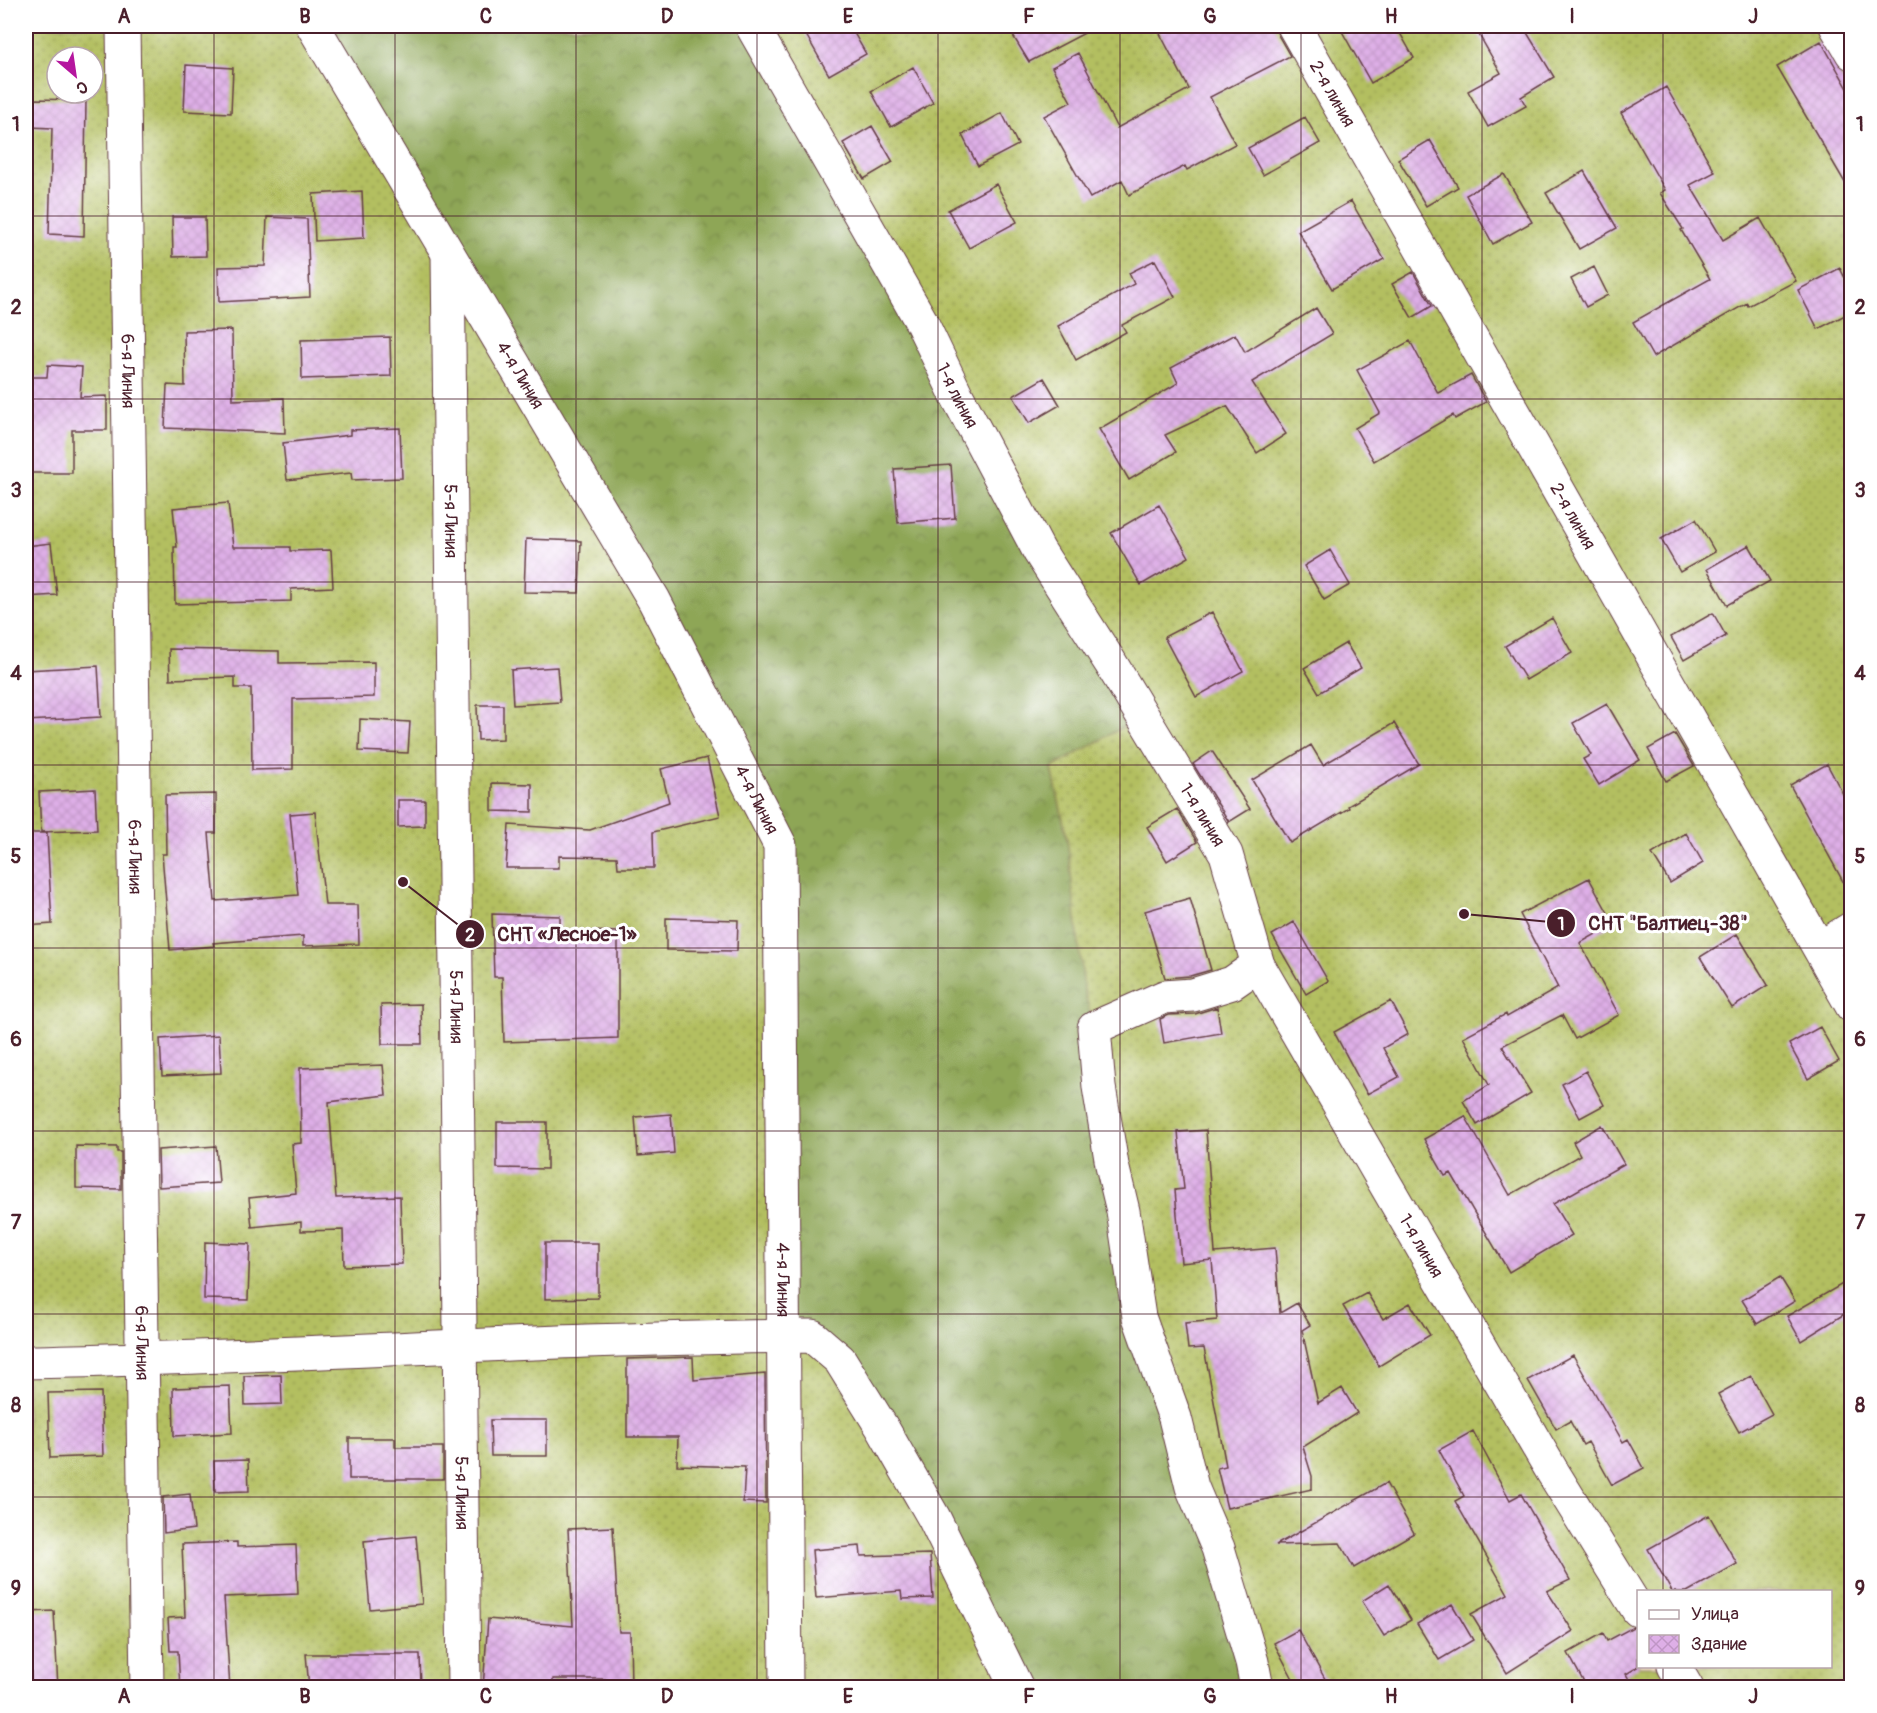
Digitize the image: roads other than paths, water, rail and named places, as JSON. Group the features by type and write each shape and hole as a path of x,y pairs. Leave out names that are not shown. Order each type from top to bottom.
{"street":[{"name":"6-я Линия","path":"123,26 147,1688"},
{"name":"4-я Линия","path":"313,26 654,600 780,845 786,1688"},
{"name":"1-я линия","path":"752,26 921,321 957,396 1039,550 1226,854 1258,965 1552,1471 1637,1608"},
{"name":"2-я линия","path":"1294,26 1851,1006"},
{"path":"1836,26 1851,53"},
{"name":"5-я Линия","path":"447,254 464,1688"},
{"path":"1820,948 1851,928"},
{"path":"1257,1688 1252,1662 1218,1548 1192,1487 1175,1418 1139,1317 1123,1211 1112,1165 1099,1087 1094,1028 1164,997 1193,995 1232,983 1258,965"},
{"path":"26,1362 459,1345 812,1336 840,1360 872,1410 934,1518 1017,1688"},
{"path":"1675,1668 1687,1688"}],"place":[{"name":"СНТ «Лесное-1»","path":"403,882"},
{"name":"СНТ \"Балтиец-38\"","path":"1464,914"}]}
